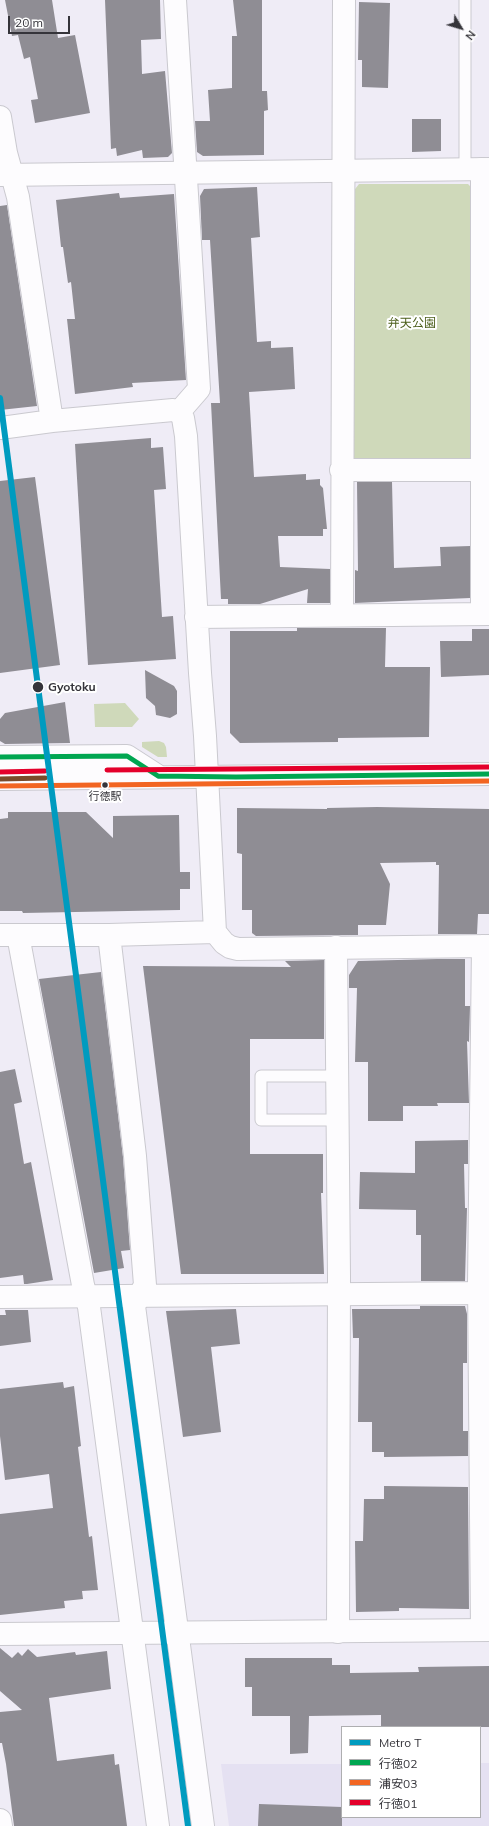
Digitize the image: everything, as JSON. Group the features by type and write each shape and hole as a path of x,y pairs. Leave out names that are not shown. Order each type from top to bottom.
{"street":[{"path":"175,0 199,389 179,412"},
{"path":"342,615 341,470 344,0"},
{"path":"0,117 6,153 6,175 18,197 52,421"},
{"path":"6,175 479,169 482,470 486,614 196,617"},
{"path":"0,428 52,421 162,410 173,410 179,412 183,418 185,427 216,932 224,943 238,950 336,947 486,946 484,1293 485,1630 0,1634"},
{"path":"341,470 482,470"},
{"path":"0,757 127,756 158,776"},
{"path":"0,779 158,776 207,777 489,774"},
{"path":"158,1826 86,1296 9,935 109,935 216,932"},
{"path":"109,935 136,1156 145,1285 134,1306 203,1826"},
{"path":"336,947 338,1076 338,1632"},
{"path":"0,1297 484,1293"},
{"path":"0,1820 1,1826"}],"lane":[{"path":"465,0 479,169"},
{"path":"338,1076 261,1076 261,1120 338,1120"}],"shaded area":[{"path":"481,1763 489,1763 489,1826 229,1826 221,1764 341,1764 341,1818 481,1818"}],"green space":[{"name":"弁天公園","path":"359,184 468,184 474,190 473,455 466,462 357,462 349,453 352,193"},
{"path":"125,703 139,719 132,727 95,727 94,704"},
{"path":"159,741 164,743 166,747 167,757 158,757 142,747 142,742"}],"building":[{"path":"5,0 52,0 58,38 75,35 90,113 35,123 31,100 38,99 30,57 24,59 18,35 12,36"},
{"path":"105,0 160,0 161,39 141,40 142,74 165,71 172,153 168,157 143,158 142,150 117,156 116,148 111,149"},
{"path":"233,0 262,0 262,91 267,91 268,110 264,111 264,155 203,156 197,152 195,121 210,121 208,90 232,88 232,36 237,36"},
{"path":"359,2 390,3 388,88 362,87 362,60 358,60"},
{"path":"412,119 441,119 441,151 412,152"},
{"path":"257,187 260,237 251,238 257,342 271,341 271,348 293,347 295,389 249,392 254,477 306,474 306,480 320,479 320,485 323,488 327,529 323,529 323,536 278,536 280,567 330,569 330,603 307,603 308,589 260,604 228,604 228,599 221,599 211,403 220,403 210,240 202,240 200,196 204,189"},
{"path":"119,193 120,198 174,194 186,380 132,383 133,387 75,394 67,319 75,319 71,282 68,283 63,247 61,247 56,200"},
{"path":"7,205 37,406 0,410 0,206"},
{"path":"151,438 151,448 163,447 166,489 154,490 162,617 173,616 176,659 88,665 75,444"},
{"path":"35,477 60,665 0,673 0,481"},
{"path":"357,482 392,482 394,568 441,566 440,547 470,546 470,598 355,603 355,570 358,571"},
{"path":"297,628 386,628 385,667 430,667 429,737 338,738 338,742 240,743 230,733 230,631 297,631"},
{"path":"472,629 489,629 489,675 441,677 440,641 472,641"},
{"path":"145,670 174,686 177,691 177,714 170,718 156,715 155,706 146,698"},
{"path":"65,702 70,743 5,744 0,741 0,719 5,713"},
{"path":"377,807 489,809 489,914 478,914 477,934 438,934 439,865 436,865 436,862 380,863 390,884 386,925 358,925 358,935 256,936 252,933 252,910 242,910 242,854 237,853 237,808 327,809"},
{"path":"8,812 86,812 113,838 113,816 179,815 180,872 190,872 190,889 180,889 180,910 23,913 22,911 0,911 0,819 8,818"},
{"path":"465,959 465,1006 470,1006 469,1042 467,1041 469,1103 437,1103 438,1106 403,1106 403,1121 368,1121 368,1062 355,1062 357,988 349,988 349,975 358,961"},
{"path":"324,960 324,1039 250,1039 250,1154 323,1154 323,1193 321,1193 324,1274 181,1274 143,966 291,967 285,961"},
{"path":"101,972 123,1157 130,1250 121,1251 124,1268 94,1273 39,979"},
{"path":"15,1069 22,1102 14,1104 24,1164 31,1162 53,1280 27,1284 24,1284 23,1275 0,1278 0,1072"},
{"path":"468,1140 468,1164 464,1164 465,1208 467,1208 465,1281 421,1281 421,1235 416,1235 416,1210 359,1209 360,1172 415,1173 415,1141"},
{"path":"420,1306 465,1306 467,1314 467,1363 463,1363 463,1431 468,1431 468,1456 384,1457 384,1452 372,1452 372,1422 358,1422 359,1338 353,1338 352,1309 420,1309"},
{"path":"236,1309 240,1344 211,1347 221,1432 183,1437 166,1311"},
{"path":"5,1310 28,1310 31,1342 0,1346 0,1315 6,1315"},
{"path":"63,1382 64,1388 74,1386 81,1446 78,1447 89,1537 92,1536 98,1590 82,1591 83,1599 64,1601 65,1608 0,1615 0,1514 53,1508 49,1474 5,1480 0,1436 0,1389"},
{"path":"384,1486 468,1487 469,1609 399,1608 399,1611 356,1612 355,1541 363,1541 364,1499 384,1499"},
{"path":"0,1648 12,1658 18,1652 22,1656 28,1649 37,1657 75,1652 76,1655 107,1651 111,1689 49,1698 57,1761 114,1754 115,1765 119,1764 127,1826 14,1826 6,1764 2,1743 0,1743 0,1712 22,1710 0,1691"},
{"path":"245,1658 332,1658 332,1665 350,1665 350,1673 419,1672 418,1667 489,1666 489,1727 381,1726 381,1715 309,1716 308,1753 290,1754 290,1716 252,1716 252,1687 245,1687"},
{"path":"259,1804 341,1807 342,1826 258,1826"}],"metro line":[{"name":"T","path":"0,398 188,1826"}],"transit line":[{"name":"行徳02","path":"0,757 127,756 158,776"},
{"name":"行徳01","path":"107,770 489,767"},
{"name":"行徳01","path":"0,772 45,771"},
{"name":"行徳02","path":"158,776 236,777 489,774"},
{"path":"0,779 45,778"},
{"name":"浦安03","path":"0,786 489,781"}],"place":[{"name":"Gyotoku","path":"38,687"},
{"name":"行徳駅","path":"105,785"}]}
